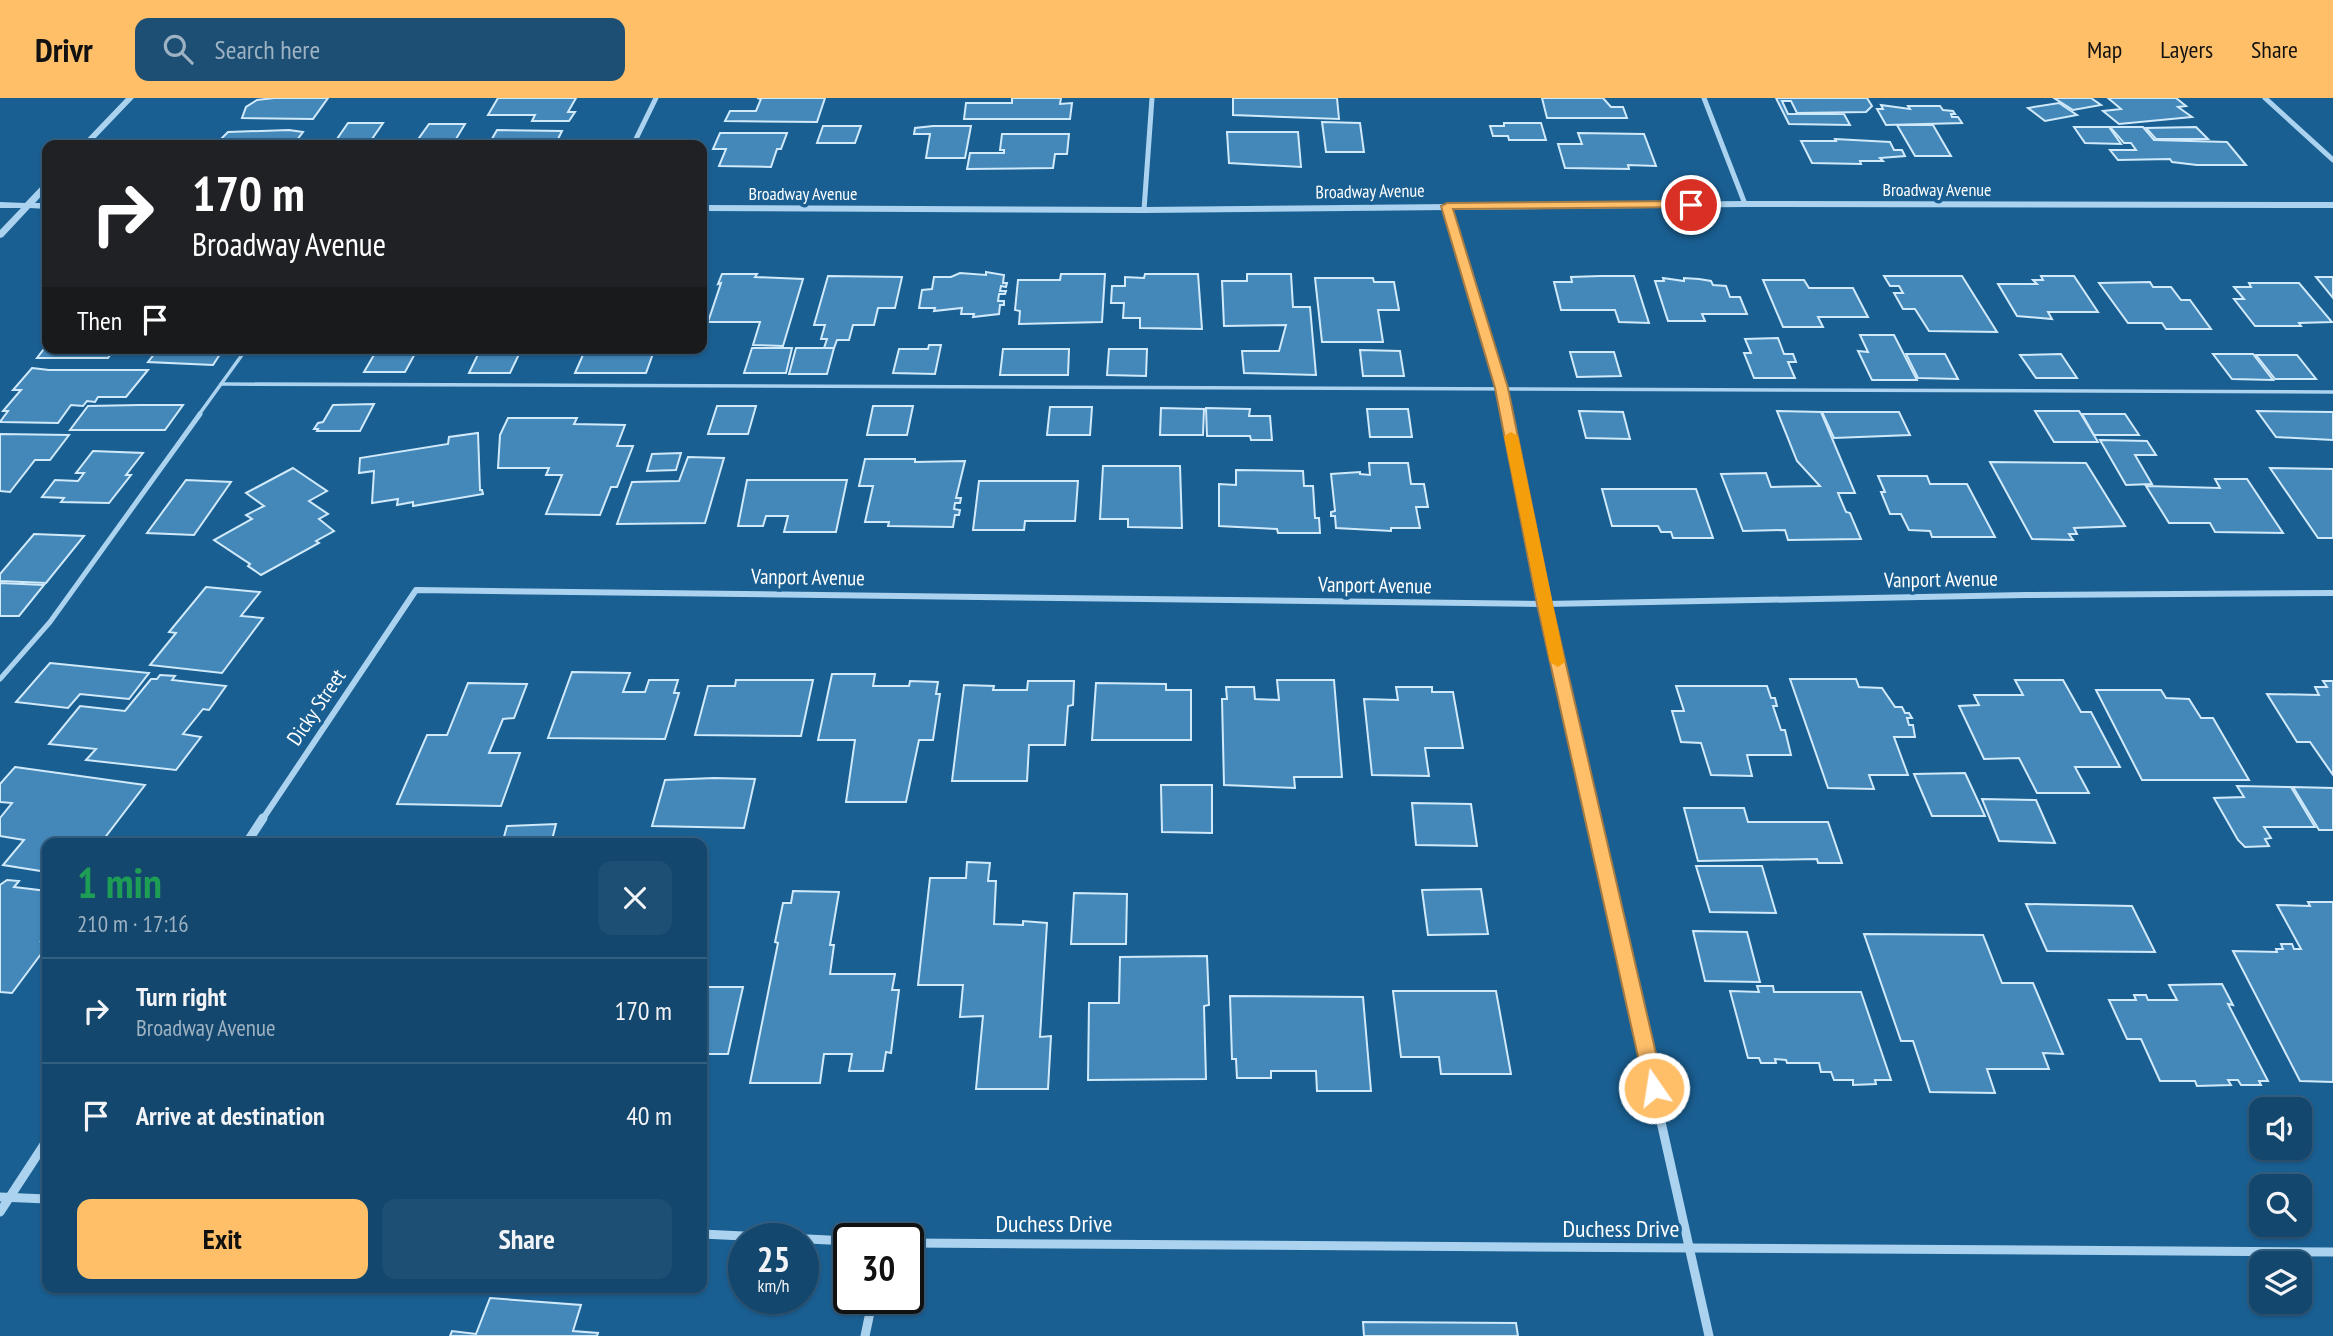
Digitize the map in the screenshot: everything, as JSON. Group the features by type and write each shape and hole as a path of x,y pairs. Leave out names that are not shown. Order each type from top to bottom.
{"street":[{"path":"90,140 130,98"},
{"path":"636,140 656,98"},
{"path":"1144,210 1152,98"},
{"path":"1704,98 1745,204"},
{"path":"2265,98 2333,160"},
{"path":"0,234 42,190"},
{"name":"Broadway Avenue","path":"707,208 1144,210 1745,204 2333,205"},
{"path":"0,205 42,206"},
{"path":"1447,206 1502,388 1545,604 1709,1336"},
{"name":"Vanport Avenue","path":"416,590 1545,604 2025,595 2333,593"},
{"name":"Dicky Street","path":"250,838 416,590"},
{"path":"0,1212 4,1197 42,1147"},
{"path":"4,1197 42,1199"},
{"path":"707,1234 833,1240"},
{"name":"Duchess Drive","path":"924,1243 2333,1252"},
{"path":"865,1336 870,1314"}],"lane":[{"path":"0,679 50,622 243,354"},
{"path":"221,384 2333,393"}],"building":[{"path":"328,98 313,119 242,118 246,107 257,100"},
{"path":"498,98 576,98 568,112 575,112 569,121 532,121 535,115 488,115"},
{"path":"757,98 825,98 817,122 725,121 730,111 756,111 761,99"},
{"path":"1012,98 1061,98 1060,104 1072,103 1070,119 964,119 966,103 1012,103"},
{"path":"1233,98 1337,98 1339,119 1233,115"},
{"path":"1542,98 1603,98 1611,107 1623,107 1627,118 1547,118"},
{"path":"1776,98 1867,98 1872,106 1866,112 1797,113 1791,101 1782,101 1788,114 1844,114 1850,125 1789,124"},
{"path":"2054,98 2091,98 2101,105 2073,110"},
{"path":"2108,98 2176,98 2186,106 2178,107 2192,117 2119,124 2103,111 2121,109"},
{"path":"2059,103 2077,115 2045,121 2028,108"},
{"path":"1881,105 1910,109 1908,106 1940,106 1943,110 1953,111 1955,114 1951,114 1952,117 1958,117 1962,123 1886,125 1877,109 1883,109"},
{"path":"1322,122 1360,123 1364,152 1326,152"},
{"path":"348,123 383,123 372,139 337,139"},
{"path":"1504,123 1541,123 1546,140 1509,140 1508,136 1493,136 1490,126 1504,126"},
{"path":"429,124 465,124 456,139 462,140 418,140"},
{"path":"1897,125 1933,125 1951,156 1915,156"},
{"path":"823,126 861,126 855,143 817,143"},
{"path":"971,126 965,158 926,158 930,134 914,134 915,128"},
{"path":"2074,127 2109,127 2121,144 2085,143"},
{"path":"2110,127 2143,127 2154,140 2227,142 2246,165 2197,165 2172,162 2170,159 2118,160 2110,150 2136,150 2131,143 2124,143"},
{"path":"2196,127 2208,139 2156,139 2146,128"},
{"path":"497,130 562,131 558,140 491,140"},
{"path":"228,132 303,132 297,140 220,140"},
{"path":"1227,132 1298,132 1301,167 1229,163"},
{"path":"720,133 787,133 781,149 777,149 771,167 719,166 726,149 713,149"},
{"path":"1578,133 1644,134 1656,166 1628,165 1629,169 1565,168 1558,144 1582,144"},
{"path":"1002,134 1069,134 1067,154 1055,154 1053,168 967,169 970,153 1004,153 1004,150 1000,150"},
{"path":"1835,139 1890,142 1894,150 1902,150 1905,156 1880,158 1883,161 1860,161 1861,164 1812,163 1801,141 1836,141"},
{"path":"986,272 1004,275 1003,283 1007,283 1006,287 1001,286 1000,291 1006,291 1005,294 999,294 998,301 1004,301 1004,305 1000,305 999,314 973,317 974,314 961,314 962,308 934,311 935,308 919,308 922,290 932,289 934,277 951,277 960,273 986,275"},
{"path":"722,274 757,274 755,277 803,279 783,346 753,345 760,322 708,322"},
{"path":"1061,274 1105,274 1102,322 1019,324 1020,311 1015,310 1018,280 1060,280"},
{"path":"1145,274 1198,274 1202,329 1140,328 1140,318 1123,318 1124,303 1111,303 1112,286 1125,286 1125,277 1144,278"},
{"path":"1247,274 1291,274 1293,307 1310,307 1316,375 1244,373 1242,351 1279,351 1286,325 1224,326 1222,281 1247,281"},
{"path":"828,276 902,277 895,308 878,308 874,325 853,325 849,340 837,340 834,348 824,348 827,339 821,339 825,325 814,325"},
{"path":"1634,276 1649,323 1619,322 1615,310 1561,310 1554,282 1572,282 1571,277"},
{"path":"1884,276 1962,276 1997,332 1929,331 1915,309 1903,309 1894,293 1903,293 1899,286 1890,286"},
{"path":"2041,276 2074,276 2098,312 2048,312 2052,319 2017,316 1998,284 2037,284 2033,280 2043,280"},
{"path":"2316,277 2333,277 2333,298"},
{"path":"1315,278 1373,278 1374,282 1394,282 1399,310 1378,310 1383,342 1322,342"},
{"path":"1663,278 1684,281 1684,278 1699,279 1711,281 1713,285 1726,286 1730,297 1740,297 1747,314 1702,314 1705,321 1668,321 1655,281 1664,281"},
{"path":"1763,280 1804,280 1809,288 1853,288 1868,317 1818,317 1823,327 1783,327"},
{"path":"2150,282 2153,287 2171,287 2181,300 2190,300 2211,329 2166,329 2162,323 2128,323 2099,283"},
{"path":"2249,283 2299,283 2332,322 2299,323 2301,326 2255,326 2234,299 2244,299 2234,287 2251,287"},
{"path":"1860,335 1894,335 1917,380 1872,380 1858,351 1868,352"},
{"path":"1778,338 1784,354 1793,354 1796,362 1788,362 1795,378 1754,378 1744,353 1751,353 1745,339"},
{"path":"929,345 941,345 935,374 893,373 899,349 928,349"},
{"path":"752,348 792,348 786,373 744,373"},
{"path":"796,348 834,348 827,374 789,374"},
{"path":"1003,349 1069,349 1068,375 1000,375"},
{"path":"1109,349 1147,349 1146,376 1107,375"},
{"path":"1360,350 1400,351 1404,376 1363,376"},
{"path":"42,352 42,354 111,354 108,358 37,358"},
{"path":"1570,352 1614,352 1621,376 1577,377"},
{"path":"154,354 220,354 213,365 148,362"},
{"path":"374,354 415,354 405,372 364,372"},
{"path":"478,354 519,354 510,373 469,373"},
{"path":"583,354 653,354 646,373 575,373"},
{"path":"1906,354 1945,354 1958,379 1918,378"},
{"path":"2061,354 2077,378 2036,378 2020,355"},
{"path":"2213,354 2253,354 2273,380 2232,379"},
{"path":"2256,355 2297,355 2316,379 2275,379"},
{"path":"32,368 148,370 126,397 98,397 95,402 87,401 83,406 71,405 58,423 0,422 8,411 3,411 21,390 13,390"},
{"path":"374,404 360,431 314,429 318,423 323,422 333,405"},
{"path":"183,405 165,430 70,430 88,406"},
{"path":"717,406 756,406 748,434 708,434"},
{"path":"873,406 913,406 907,435 867,435"},
{"path":"1050,407 1092,407 1090,435 1047,435"},
{"path":"1161,408 1204,409 1203,435 1160,435"},
{"path":"1206,408 1250,409 1249,416 1270,416 1272,440 1251,440 1250,436 1207,436"},
{"path":"1367,409 1408,409 1412,437 1370,437"},
{"path":"1579,411 1623,412 1630,439 1586,438"},
{"path":"1777,411 1821,412 1855,493 1838,493 1861,539 1788,540 1785,530 1743,531 1721,474 1766,473 1771,487 1820,486 1797,461"},
{"path":"2035,411 2079,411 2098,442 2054,442"},
{"path":"2257,411 2333,412 2333,440 2276,437"},
{"path":"1822,412 1899,412 1910,435 1834,438"},
{"path":"2082,414 2125,414 2139,435 2094,435"},
{"path":"508,418 577,418 574,424 625,425 617,446 633,446 617,487 611,487 600,515 546,514 562,475 546,475 549,468 498,468 500,435"},
{"path":"478,433 480,490 483,494 413,506 413,502 397,505 398,499 372,503 374,471 359,473 360,458 448,444 449,437"},
{"path":"0,434 69,435 50,460 35,460 10,492 0,491"},
{"path":"2100,440 2147,441 2156,455 2135,455 2152,484 2126,485"},
{"path":"93,451 143,453 126,475 131,475 109,503 61,502 64,498 42,497 55,480 78,481 84,473 76,473"},
{"path":"681,453 676,470 647,471 652,454"},
{"path":"688,457 724,458 705,523 617,524 632,482 679,481"},
{"path":"865,459 965,461 956,498 961,498 960,503 955,503 954,509 960,510 959,515 955,515 953,527 888,526 889,522 865,522 873,486 859,486"},
{"path":"1990,462 2086,463 2125,526 2074,528 2077,534 2069,534 2073,540 2032,539"},
{"path":"1369,463 1408,463 1411,484 1424,484 1428,507 1416,507 1420,528 1391,528 1391,531 1336,528 1335,516 1331,516 1331,512 1335,511 1331,474 1360,472 1370,475"},
{"path":"1103,466 1180,466 1182,528 1128,527 1128,519 1100,519"},
{"path":"293,468 327,491 309,501 328,514 319,519 334,531 316,541 319,543 261,575 248,566 250,564 214,540 252,519 246,515 264,506 246,493"},
{"path":"2270,468 2333,469 2333,538 2318,538"},
{"path":"1236,470 1303,471 1304,486 1313,486 1315,518 1319,518 1320,533 1278,533 1277,529 1219,526 1219,484 1236,485"},
{"path":"1878,476 1927,476 1930,484 1967,484 1995,537 1932,537 1930,531 1909,530 1901,514 1890,514"},
{"path":"2215,479 2247,479 2283,533 2215,532 2210,523 2169,523 2146,486 2220,488"},
{"path":"186,480 231,482 194,535 147,533"},
{"path":"747,480 847,480 836,532 784,532 788,516 766,516 763,526 738,526"},
{"path":"979,481 1078,481 1075,521 1025,521 1024,530 973,530"},
{"path":"1602,489 1696,489 1713,538 1673,538 1671,532 1661,532 1658,526 1612,526"},
{"path":"34,534 84,536 46,583 0,581 0,574"},
{"path":"0,583 44,585 19,616 0,616"},
{"path":"206,587 260,592 241,616 263,618 222,673 150,665 176,633 169,632"},
{"path":"50,663 149,673 129,699 80,694 68,708 16,702"},
{"path":"572,672 630,673 623,692 645,692 649,680 678,680 674,693 679,693 665,739 548,738"},
{"path":"832,674 875,674 873,686 909,686 910,681 938,682 936,694 940,694 933,740 919,740 906,802 846,802 855,740 818,740"},
{"path":"160,675 175,676 172,680 226,686 209,710 203,709 183,734 201,737 176,770 86,760 96,749 49,744 80,706 125,711 151,679 157,679"},
{"path":"1790,679 1856,679 1859,687 1882,688 1895,707 1902,707 1912,718 1907,718 1909,725 1913,725 1915,737 1894,737 1908,775 1869,775 1874,789 1828,788"},
{"path":"736,680 813,680 801,736 695,735 708,686 735,686"},
{"path":"1277,680 1334,680 1342,777 1294,777 1295,788 1224,785 1222,699 1227,699 1226,687 1254,687 1255,699 1279,700"},
{"path":"2015,680 2063,680 2081,712 2091,712 2120,767 2075,767 2089,793 2037,793 2019,758 1984,759 1959,706 1979,705 1974,695 2023,695"},
{"path":"1028,681 1074,681 1073,705 1068,706 1065,745 1029,745 1027,781 952,781 964,685 994,686 993,690 1027,690"},
{"path":"2323,681 2333,681 2333,775 2310,742 2297,742 2267,694 2319,695 2315,687 2327,687"},
{"path":"468,683 527,684 514,718 503,719 489,753 520,753 501,806 397,804 427,735 447,735"},
{"path":"1096,683 1166,684 1166,690 1191,690 1191,740 1092,740"},
{"path":"1676,686 1767,686 1771,698 1775,698 1777,706 1773,706 1781,730 1785,730 1791,755 1747,755 1752,776 1711,775 1701,743 1681,742 1672,711 1684,711"},
{"path":"1396,687 1432,687 1432,692 1453,692 1463,748 1425,748 1429,776 1372,775 1364,699 1398,700"},
{"path":"2096,690 2161,690 2166,698 2189,699 2201,718 2213,718 2249,780 2142,780"},
{"path":"15,767 145,785 105,838 42,838 42,871 3,865 24,840 0,836 0,818 12,803 0,802 0,784"},
{"path":"1965,773 1985,816 1932,816 1914,774"},
{"path":"755,779 744,828 652,826 665,780"},
{"path":"1161,785 1212,785 1212,833 1162,832"},
{"path":"2237,786 2291,787 2315,827 2264,827 2271,838 2265,839 2269,846 2245,847 2238,840 2214,798 2244,797"},
{"path":"2293,787 2333,788 2333,830 2319,830"},
{"path":"1982,799 2036,800 2055,843 1999,841"},
{"path":"1412,803 1471,804 1477,846 1416,845"},
{"path":"1684,808 1744,808 1748,822 1828,822 1842,863 1818,863 1817,859 1698,861"},
{"path":"556,824 552,838 504,838 507,826"},
{"path":"967,862 990,863 988,881 996,881 994,924 1023,925 1023,921 1047,923 1040,1037 1051,1036 1048,1089 976,1089 983,1016 960,1017 963,985 918,985 930,878 966,878"},
{"path":"1696,866 1762,866 1776,913 1710,912"},
{"path":"7,880 19,881 14,887 42,890 42,953 12,993 0,992 0,885"},
{"path":"1481,889 1488,934 1428,935 1422,890"},
{"path":"793,891 839,892 830,945 834,945 830,974 895,974 892,990 899,990 891,1053 886,1052 883,1071 849,1071 852,1054 824,1054 820,1083 750,1083 778,943 775,942 783,903 791,903"},
{"path":"1074,893 1127,894 1126,944 1071,944"},
{"path":"2308,902 2333,902 2333,1082 2300,1081 2233,951 2277,952 2276,949 2283,949 2281,944 2292,944 2294,949 2301,949 2277,905 2310,906"},
{"path":"2026,904 2132,906 2155,952 2047,951"},
{"path":"1693,931 1747,932 1760,982 1705,981"},
{"path":"1864,934 1983,935 2002,983 2033,983 2063,1054 2043,1053 2049,1069 1987,1069 1995,1093 1930,1092 1913,1041 1901,1041"},
{"path":"1207,956 1209,1005 1204,1006 1206,1079 1088,1080 1089,1003 1119,1003 1120,957"},
{"path":"2222,984 2233,1005 2228,1004 2268,1081 2259,1081 2261,1085 2241,1085 2238,1080 2228,1080 2231,1085 2197,1086 2195,1081 2160,1081 2141,1039 2127,1039 2109,1000 2136,1000 2134,995 2146,995 2148,1000 2177,1000 2169,985"},
{"path":"1757,986 1773,986 1774,992 1861,992 1891,1080 1853,1085 1853,1080 1834,1080 1831,1072 1821,1072 1819,1063 1787,1063 1786,1060 1775,1059 1776,1063 1761,1063 1759,1058 1748,1058 1730,991 1759,992"},
{"path":"707,987 743,987 728,1054 707,1054"},
{"path":"1393,991 1496,991 1511,1074 1441,1074 1439,1057 1401,1057"},
{"path":"1230,996 1363,997 1371,1091 1317,1091 1316,1071 1271,1071 1271,1078 1237,1078 1236,1059 1232,1059"},
{"path":"490,1298 581,1305 573,1331 598,1333 597,1336 450,1336 452,1331 476,1334"},
{"path":"1363,1322 1516,1323 1518,1336 1364,1336"}],"slow traffic":[{"path":"1511,436 1558,662"}],"route":[{"path":"1654,1088 1545,604 1502,388 1447,206 1691,205"}]}
